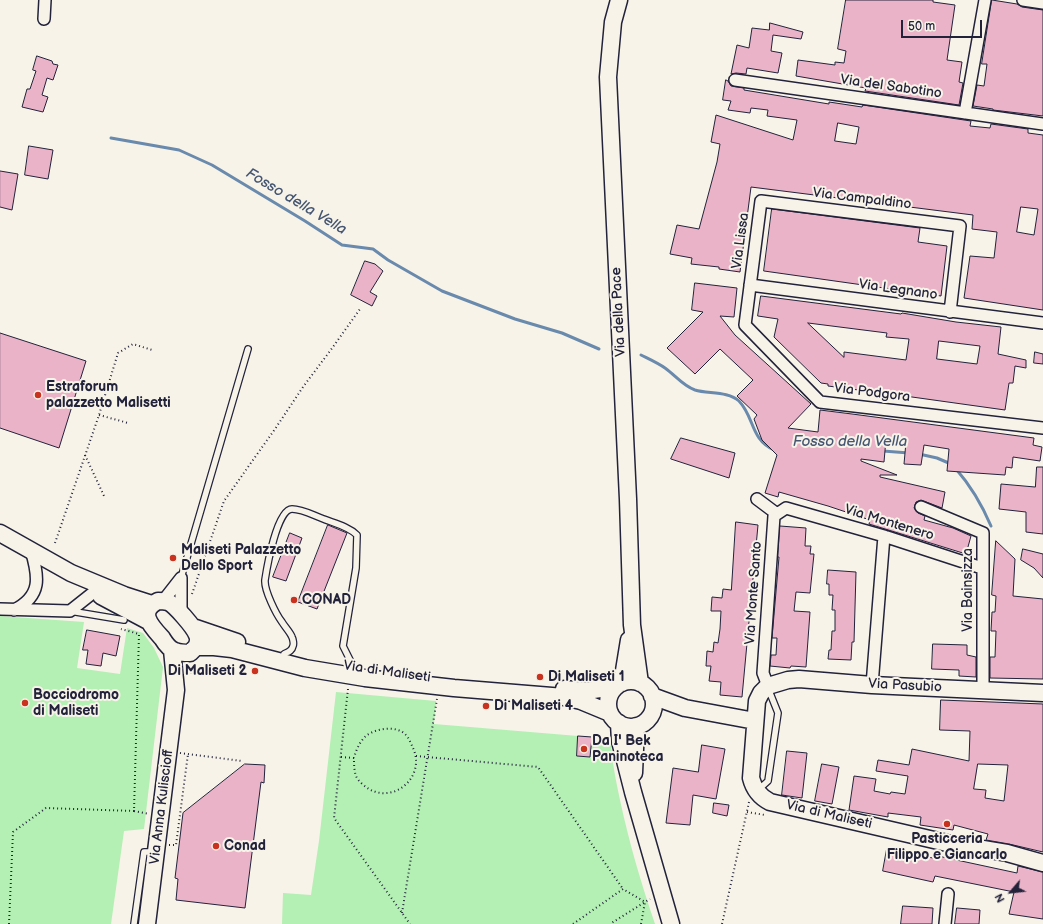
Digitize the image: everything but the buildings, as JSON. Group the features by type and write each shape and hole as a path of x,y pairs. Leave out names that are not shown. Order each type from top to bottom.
{"street":[{"path":"44,19 45,0"},
{"name":"Via della Pace","path":"619,0 613,22 608,77 628,499 632,625"},
{"path":"965,113 985,0"},
{"path":"1023,0 1043,2"},
{"name":"Via del Sabotino","path":"735,80 1043,124"},
{"name":"Via Campaldino","path":"761,202 960,226 950,312"},
{"name":"Via Lissa","path":"750,285 761,202"},
{"name":"Via Legnano","path":"750,285 1043,324"},
{"name":"Via Podgora","path":"750,285 745,326 820,402 1043,428"},
{"path":"757,499 782,511"},
{"name":"Via Bainsizza","path":"921,507 983,533 983,690"},
{"name":"Via Montenero","path":"782,511 884,536 982,568"},
{"name":"Via Monte Santo","path":"768,686 763,674 774,516 782,511"},
{"name":"Via di Maliseti","path":"0,533 71,573 124,595 174,606 193,627 230,640 308,660 354,668 587,697"},
{"path":"872,685 884,536"},
{"path":"14,610 25,604 34,592 37,581 31,550"},
{"name":"Via di Maliseti","path":"71,573 94,592 148,621 172,650 176,652 214,647 232,649 334,674 454,688 564,697 587,697"},
{"path":"148,621 147,614 181,578"},
{"path":"181,578 181,614"},
{"path":"0,609 70,611 94,592"},
{"path":"632,625 640,683"},
{"path":"632,625 618,685 611,692 608,699 608,706 614,718 633,792 671,924"},
{"path":"176,690 193,650 198,642 197,635 193,627"},
{"path":"172,650 176,690"},
{"name":"Via Pasubio","path":"768,686 788,680 799,680 1043,694"},
{"path":"634,681 650,690 654,708 648,720 636,726 624,726 587,697 618,685 634,681"},
{"path":"756,791 751,778 757,701 761,693 768,686"},
{"name":"Via Anna Kuliscioff","path":"147,924 176,690"},
{"path":"652,696 685,708 755,721"},
{"path":"652,714 685,708"},
{"path":"633,792 636,726"},
{"name":"Via di Maliseti","path":"756,791 762,798 770,802 947,843 1008,853 1043,862"},
{"path":"945,924 948,894"}],"lane":[{"path":"181,578 248,349"},
{"path":"284,654 291,650 293,646 293,638 281,621 265,582 271,547 283,515 288,510 292,509 306,512 340,525 352,530 357,535 356,568 343,646 354,668"},
{"path":"70,611 124,620"},
{"path":"756,791 768,781 778,713 768,686"},
{"path":"134,924 144,852 157,848"}],"path":[{"path":"191,596 224,501 303,387 360,309"},
{"path":"55,543 99,415 118,353 133,344 152,350"},
{"path":"99,415 128,424"},
{"path":"85,455 104,496"},
{"path":"114,618 113,626 139,634 134,811"},
{"path":"349,686 334,818 410,924"},
{"path":"402,913 438,693"},
{"path":"393,728 406,735 416,756 417,763 416,770 412,777 400,789 390,793 381,794 366,787 356,777 354,758 357,749 366,736 375,732 393,728"},
{"path":"157,848 176,845 188,754 242,761"},
{"path":"341,756 354,758"},
{"path":"416,756 538,767 623,889 645,902"},
{"path":"722,924 749,803 756,791"},
{"path":"9,924 13,832 46,808 134,811 156,816"},
{"path":"573,924 623,889"},
{"path":"610,924 652,898"},
{"path":"641,924 645,902"}],"green space":[{"path":"0,616 84,622 77,668 120,674 127,628 143,633 154,648 163,667 144,829 124,831 111,924 0,924"},
{"path":"336,692 436,701 434,724 578,736 577,756 590,757 591,742 611,742 614,771 624,816 655,924 282,924 283,893 311,895 319,841"}],"waterway":[{"name":"Fosso della Vella","path":"111,138 179,150 212,165 342,245 373,249 388,260 442,291 515,319 562,333 599,349"},
{"name":"Fosso della Vella","path":"641,355 662,366 683,383 695,390 718,393 739,401 748,414 761,440 774,450"},
{"name":"Fosso della Vella","path":"883,451 909,453"},
{"name":"Fosso della Vella","path":"919,454 937,458 951,464"},
{"name":"Fosso della Vella","path":"956,469 976,496 991,526"}],"place":[{"name":"Estraforum palazzetto Malisetti","path":"38,395"},
{"name":"Maliseti Palazzetto Dello Sport","path":"173,558"},
{"name":"CONAD","path":"294,600"},
{"name":"Di Maliseti 2","path":"255,671"},
{"name":"Di Maliseti 1","path":"540,677"},
{"name":"Bocciodromo di Maliseti","path":"25,703"},
{"name":"Di Maliseti 4","path":"486,706"},
{"name":"Da I' Bek Paninoteca","path":"584,749"},
{"name":"Pasticceria Filippo e Giancarlo","path":"947,824"},
{"name":"Conad","path":"216,846"}]}
